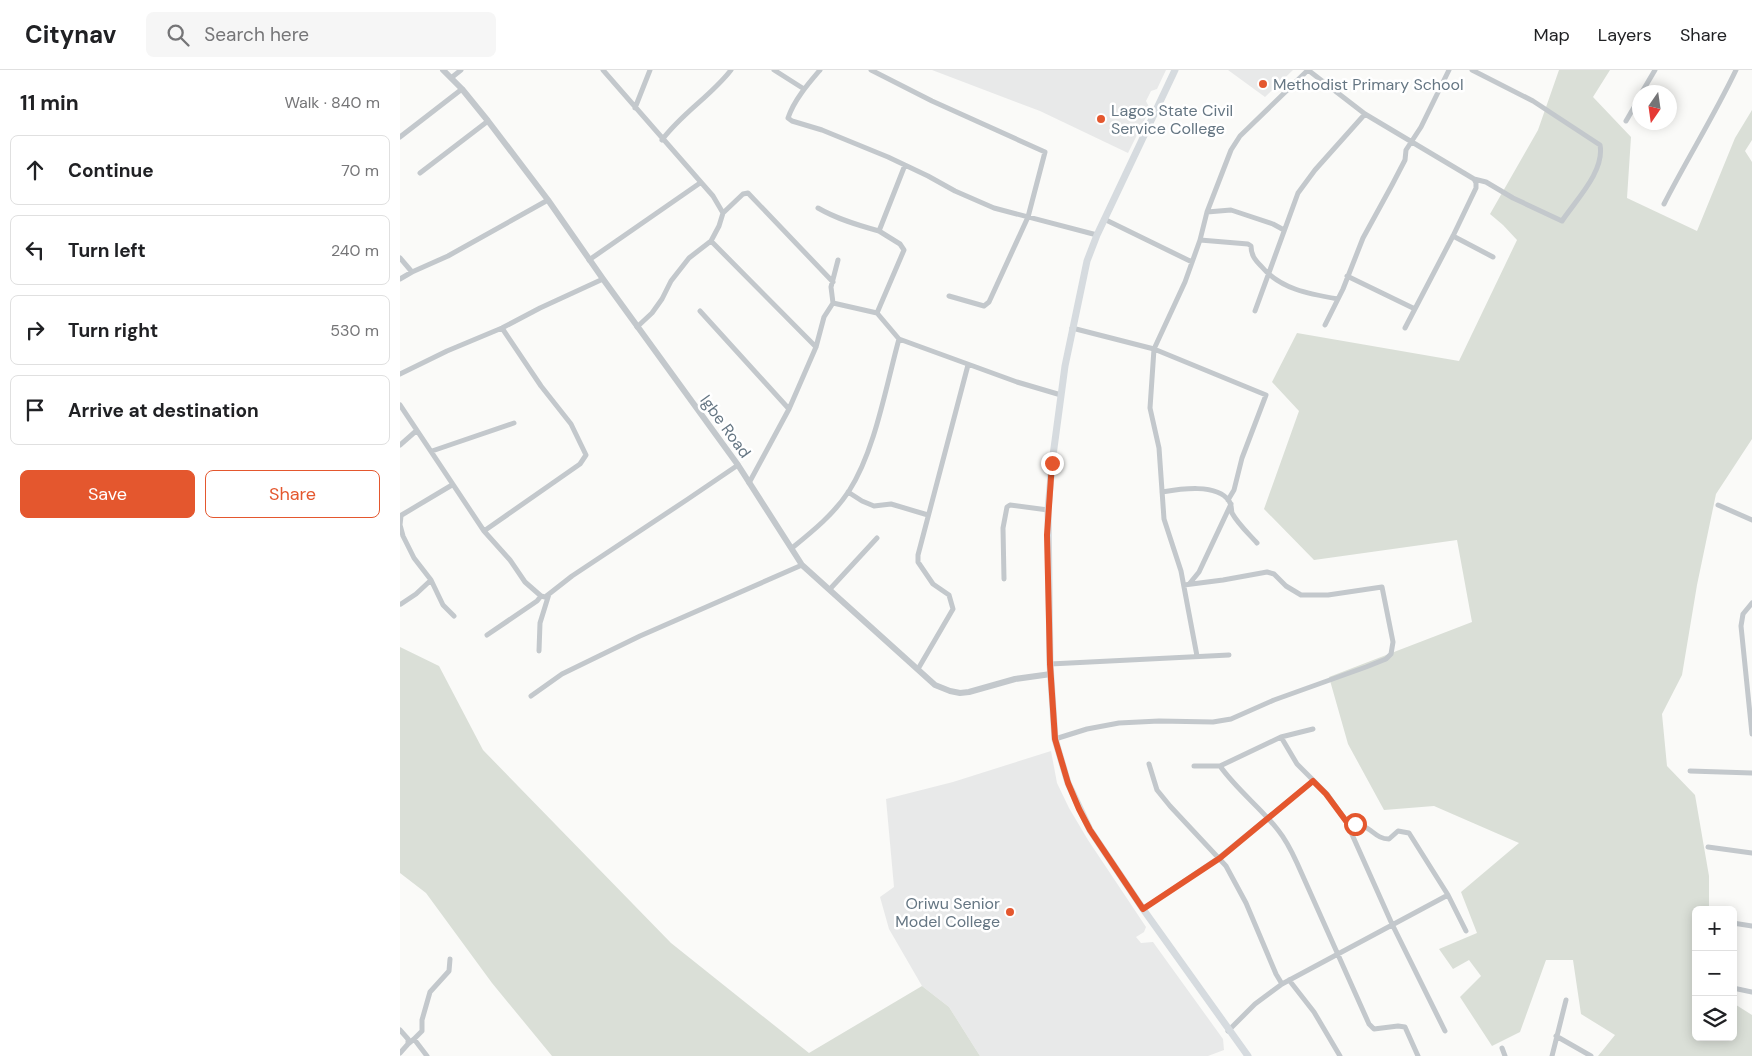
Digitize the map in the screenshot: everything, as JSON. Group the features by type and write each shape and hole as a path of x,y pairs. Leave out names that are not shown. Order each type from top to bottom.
{"main road":[{"path":"1175,70 1097,235 1087,261 1072,328 1061,395 1048,510 1050,674 1055,739 1068,783 1079,809 1104,852 1228,1031 1248,1056"}],"street":[{"name":"Igbe Road","path":"443,70 462,89 488,121 548,200 602,279 738,465 802,565 935,685 960,693 1015,678 1050,674"},
{"path":"451,78 461,70"},
{"path":"603,70 712,196 723,213"},
{"path":"635,108 650,70"},
{"path":"662,140 672,128 720,85 731,70"},
{"path":"774,70 804,89"},
{"path":"820,70 804,89 789,115 788,118 792,121 822,130 905,165 955,192 994,208 1097,235"},
{"path":"871,70 1045,152 1028,217 987,305 984,306 949,296"},
{"path":"1197,656 1187,584 1164,519 1159,448 1150,408 1154,349 1192,262 1207,212 1231,150 1240,136 1308,70 1366,114 1474,179 1486,182 1513,198 1562,221 1598,170 1600,145 1533,102 1472,70"},
{"path":"1325,325 1338,299 1363,238 1405,160 1406,150 1421,127 1449,70"},
{"path":"1646,85 1655,70"},
{"path":"1664,204 1690,154 1719,105 1736,70"},
{"path":"400,137 462,89"},
{"path":"1626,120 1632,110"},
{"path":"1255,311 1282,242 1294,199 1304,184 1366,114"},
{"path":"420,173 488,121"},
{"path":"879,231 905,165"},
{"path":"1405,328 1476,188 1474,179"},
{"path":"589,260 700,183"},
{"path":"637,327 652,313 689,258 711,241 723,213 743,194 748,193 834,282"},
{"path":"400,279 448,256 548,200"},
{"path":"818,208 851,224 879,231 900,244 904,250 877,313"},
{"path":"1207,212 1231,210 1273,224 1284,230"},
{"path":"1104,219 1192,262"},
{"path":"1453,236 1493,256"},
{"path":"1200,240 1248,244 1252,256 1269,276 1288,288 1338,299"},
{"path":"711,241 816,347"},
{"path":"400,258 412,272"},
{"path":"749,483 789,409 816,347 824,316 833,302 831,292 838,260"},
{"path":"1347,276 1415,309"},
{"path":"400,374 447,351 502,328 602,279"},
{"path":"833,302 877,313 899,339 1017,382 1061,395"},
{"path":"700,311 789,409"},
{"path":"484,531 580,464 586,455 571,424 541,386 502,328"},
{"path":"1072,328 1154,349 1266,395 1242,458 1230,502 1199,572 1187,584"},
{"path":"792,548 828,518 857,477 874,435 899,339"},
{"path":"918,669 953,609 949,595 933,584 918,562 918,551 968,365"},
{"path":"400,405 484,531 510,560 525,582 541,596 546,597 572,576 738,465"},
{"path":"432,451 514,423"},
{"path":"400,445 416,431"},
{"path":"452,485 400,516 400,525 403,536 414,558 431,580 443,605 454,616"},
{"path":"1162,492 1195,488 1205,489 1230,502"},
{"path":"848,492 874,506 891,504 928,515"},
{"path":"1230,502 1232,512 1257,543"},
{"path":"1004,579 1003,528 1007,507 1010,505 1048,510"},
{"path":"1718,506 1752,520"},
{"path":"830,589 877,538"},
{"path":"531,696 562,674 640,636 802,565"},
{"path":"1055,739 1119,723 1160,721 1213,722 1231,719 1274,700 1386,659 1392,654 1392,642 1382,587 1328,595 1301,594 1286,586 1274,574 1266,572 1187,584"},
{"path":"401,604 416,594 431,580"},
{"path":"539,651 540,622 549,594"},
{"path":"487,635 537,601 541,596"},
{"path":"1752,603 1744,614 1741,626 1752,734"},
{"path":"1050,664 1229,656"},
{"path":"1194,766 1220,766 1281,737 1313,729"},
{"path":"1281,737 1297,764 1326,794 1346,821 1392,924 1445,1031"},
{"path":"1149,764 1157,790 1220,858 1230,872 1282,984"},
{"path":"1220,766 1230,780 1279,831 1292,853 1369,1024 1374,1029 1405,1027 1418,1056"},
{"path":"1690,771 1752,773"},
{"path":"1143,909 1220,858 1313,781"},
{"path":"1346,821 1361,825 1383,839 1389,839 1398,831 1409,833 1448,895 1466,931"},
{"path":"1708,848 1752,853"},
{"path":"1228,1031 1255,1004 1282,984 1448,895"},
{"path":"1737,924 1752,926"},
{"path":"400,1053 422,1031 422,1020 430,992 449,971 450,959"},
{"path":"1289,980 1314,1012 1340,1056"},
{"path":"1737,989 1752,992"},
{"path":"1552,1056 1566,1000"},
{"path":"400,1030 408,1040 408,1044"},
{"path":"1556,1036 1591,1056"},
{"path":"414,1039 427,1056"},
{"path":"1502,1048 1505,1056"}],"shaded area":[{"name":"Lagos State Civil Service College","path":"932,70 1166,70 1157,89 1151,91 1146,101 1150,109 1128,153 1040,111"},
{"name":"Methodist Primary School","path":"1228,70 1293,70 1265,97"},
{"path":"1559,70 1610,70 1593,97 1631,137 1627,198 1697,231 1735,138 1752,110 1752,140 1745,151 1752,162 1752,439 1716,494 1697,585 1682,675 1662,714 1667,766 1695,795 1709,876 1709,906 1692,906 1692,1041 1737,1041 1737,1006 1752,1015 1752,1056 1598,1056 1615,1035 1581,1014 1573,960 1546,960 1520,1032 1492,1046 1460,997 1481,976 1469,960 1453,969 1439,949 1477,933 1461,892 1519,843 1434,806 1384,810 1348,744 1329,677 1472,622 1457,540 1314,560 1264,509 1299,411 1272,382 1297,333 1459,361 1517,240 1490,214 1538,130"},
{"path":"400,647 439,666 483,750 671,943 809,1053 922,986 949,1007 980,1056 552,1056 492,983 426,893 400,873"},
{"name":"Oriwu Senior Model College","path":"1051,751 1057,783 1069,808 1146,927 1144,932 1136,937 1141,943 1153,942 1223,1039 1224,1050 1208,1056 980,1056 949,1007 922,986 889,929 880,897 894,887 886,799 953,782"}],"place":[{"name":"Methodist Primary School","path":"1263,84"},
{"name":"Lagos State Civil Service College","path":"1101,119"},
{"name":"Oriwu Senior Model College","path":"1010,912"}],"route":[{"path":"1052,463 1047,535 1050,664 1055,739 1074,800 1090,830 1143,909 1220,858 1313,781 1326,794 1346,821 1355,824"}]}
